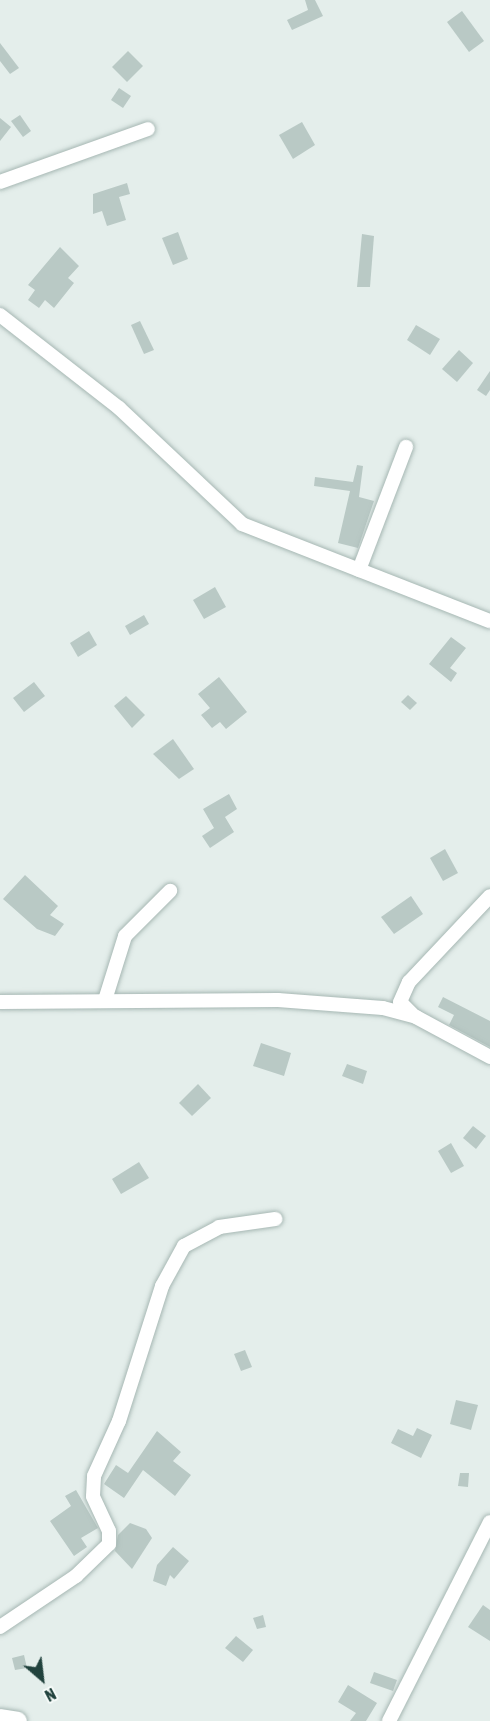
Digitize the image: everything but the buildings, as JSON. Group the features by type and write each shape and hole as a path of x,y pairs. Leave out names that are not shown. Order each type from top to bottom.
{"main road":[{"path":"0,1718 18,1721"}],"street":[{"path":"0,182 148,129"},
{"path":"0,315 119,408 242,524 490,621"},
{"path":"359,570 406,447"},
{"path":"105,1000 126,936 170,891"},
{"path":"416,1017 400,997 453,931 490,896"},
{"path":"0,1002 278,1000 383,1008 416,1017 490,1057"},
{"path":"0,1627 76,1576 109,1544 109,1531 93,1496 94,1476 119,1421 162,1286 184,1246 219,1227 275,1219"},
{"path":"389,1721 490,1522"}]}
